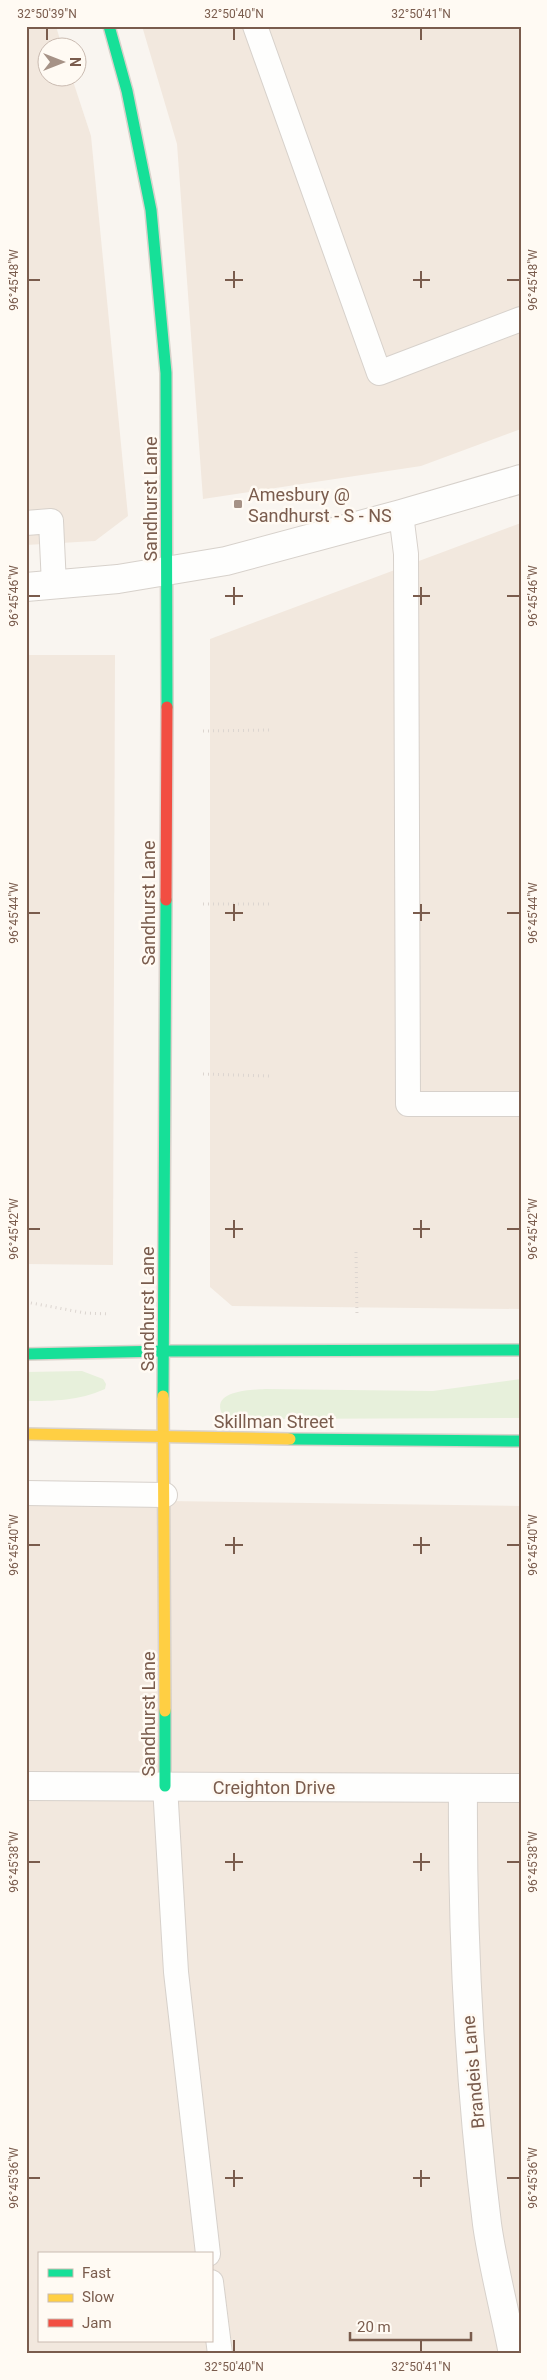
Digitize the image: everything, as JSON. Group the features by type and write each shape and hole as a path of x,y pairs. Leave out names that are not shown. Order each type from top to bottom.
{"street":[{"name":"Sandhurst Lane","path":"109,26 127,91 151,210 166,373 168,572 165,1351 166,1786"},
{"path":"26,587 168,572 226,561 401,514 521,479"},
{"path":"26,1354 165,1351 521,1350"},
{"name":"Skillman Street","path":"26,1434 165,1438 521,1441"},
{"name":"Creighton Drive","path":"26,1786 521,1788"},
{"name":"Brandeis Lane","path":"463,1788 462,1870 469,2047 487,2226 514,2354"}],"lane":[{"path":"255,26 379,373 521,319"},
{"path":"401,514 406,554 408,1104 521,1104"},
{"path":"26,523 52,521 54,585"},
{"path":"26,1493 165,1495"},
{"path":"166,1786 176,1972 208,2252"},
{"path":"212,2290 220,2354"}],"path":[{"path":"203,731 271,730"},
{"path":"203,904 270,904"},
{"path":"203,1074 269,1076"},
{"path":"356,1252 357,1322"},
{"path":"26,1302 85,1312 110,1314"}],"shaded area":[{"path":"26,26 56,26 59,38 38,38 38,88 75,88 91,136 128,516 95,541 26,545"},
{"path":"142,26 521,26 521,429 421,466 203,499 177,144"},
{"path":"521,523 521,1309 232,1306 210,1287 210,639"},
{"path":"26,655 115,655 113,1265 26,1264"},
{"path":"26,1499 521,1506 521,2354 26,2354"}],"green space":[{"path":"82,1371 103,1379 106,1384 105,1389 76,1398 26,1401 26,1372"},
{"path":"521,1379 521,1418 232,1419 223,1416 220,1408 221,1401 226,1397 241,1391 250,1390 433,1391"}],"traffic: fast":[{"path":"109,26 127,91 151,210 166,373 167,707"},
{"path":"163,1396 166,900"},
{"path":"26,1354 165,1351 521,1350"},
{"path":"290,1439 521,1441"},
{"path":"165,1711 165,1786"}],"traffic: slow":[{"path":"163,1396 165,1711"},
{"path":"26,1434 290,1439"}],"traffic: jam":[{"path":"166,900 167,707"}],"place":[{"name":"Amesbury @ Sandhurst - S - NS","path":"238,504"}]}
